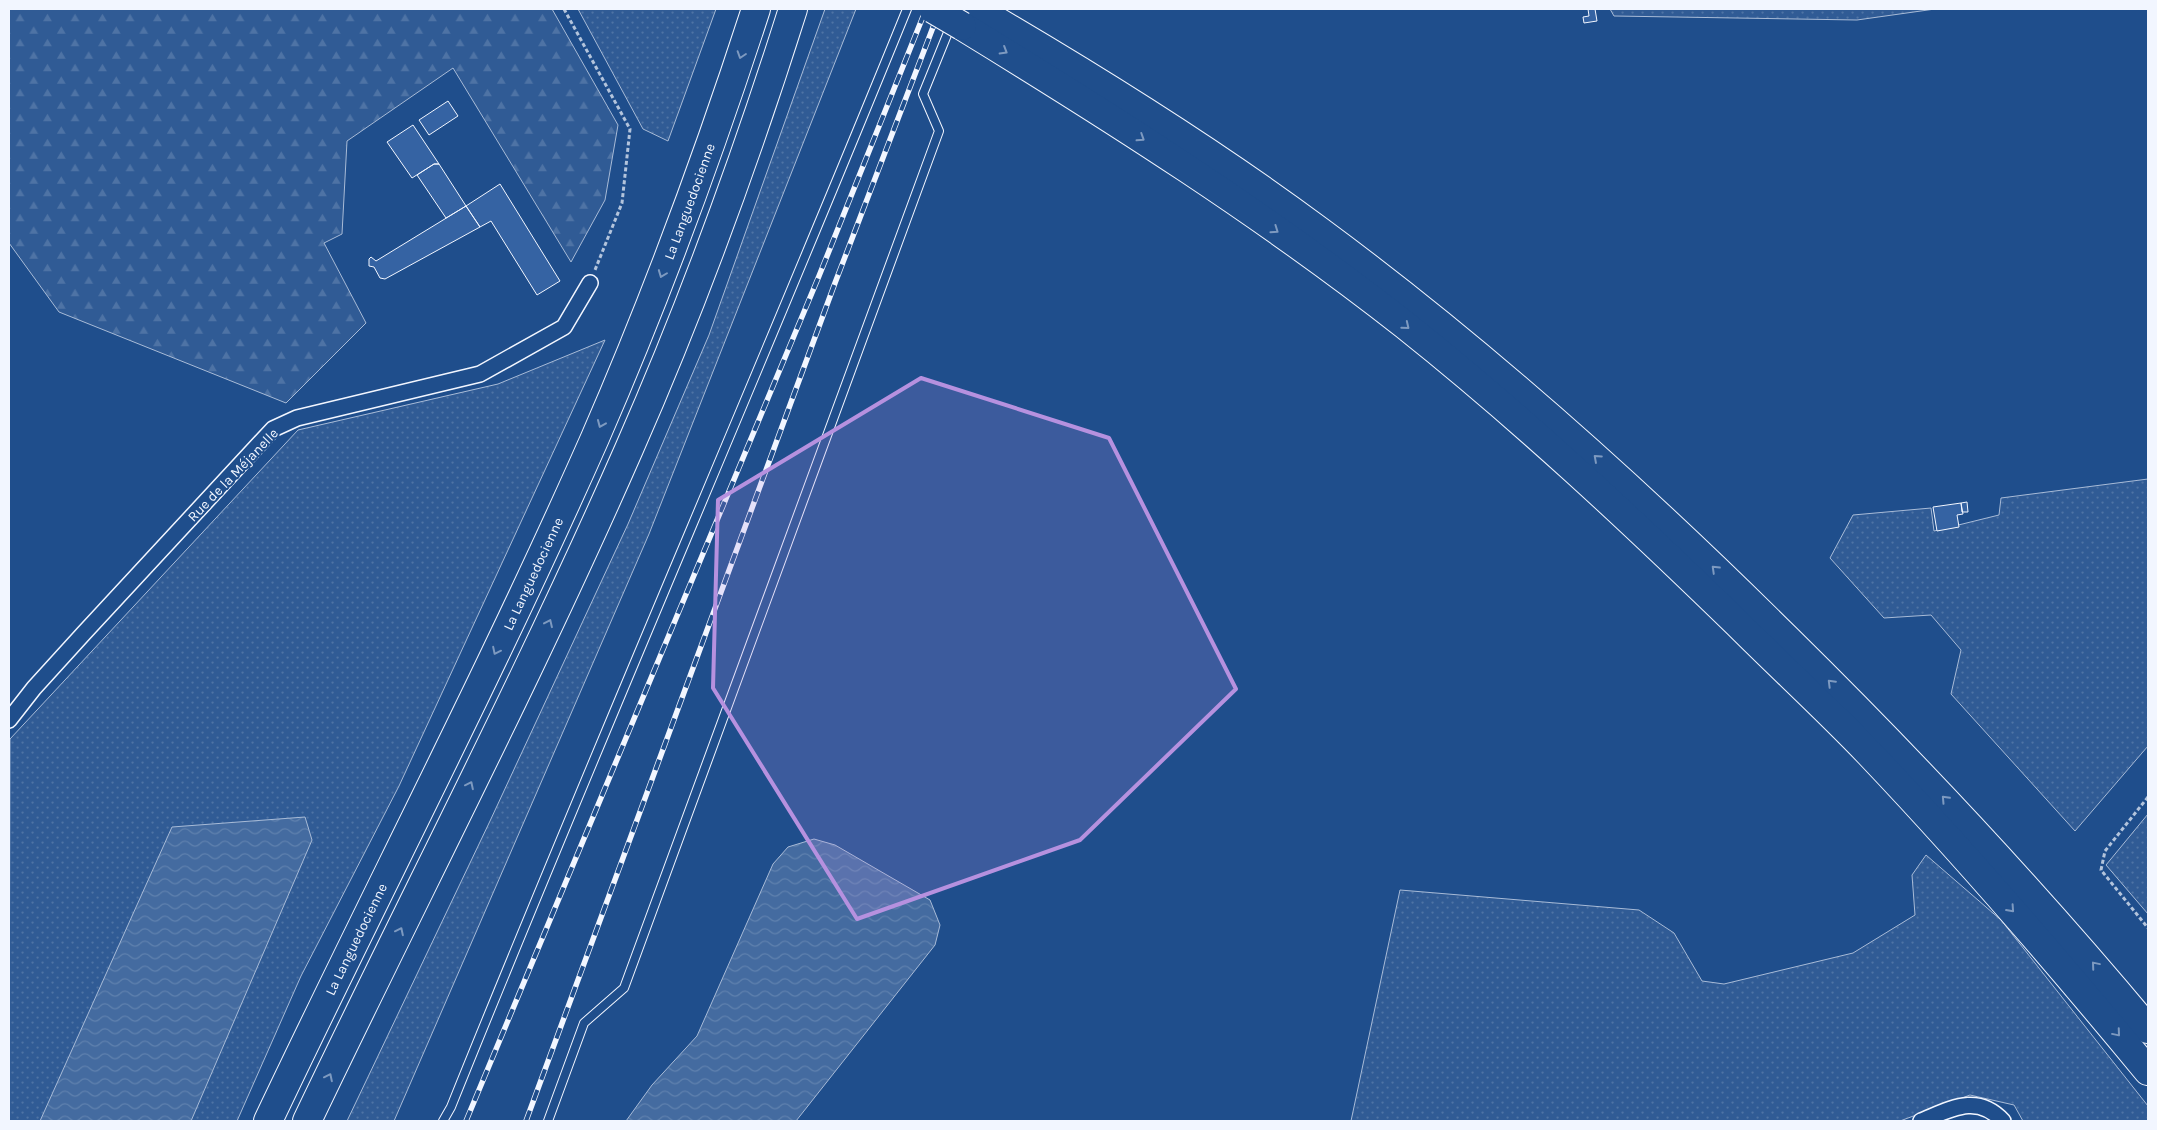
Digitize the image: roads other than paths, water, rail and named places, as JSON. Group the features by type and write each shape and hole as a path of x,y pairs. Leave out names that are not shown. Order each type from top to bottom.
{"highway":[{"name":"La Languedocienne","path":"268,1121 504,635 596,435 678,234 756,9"},
{"path":"307,1121 539,643 630,447 714,237 793,9"},
{"path":"933,9 965,14 1107,88 1190,141 1318,230 1566,430 1674,528 1885,736 2066,932 2148,1029"},
{"path":"965,14 1183,164 1405,326 1551,449 1661,549 1866,750 2054,956 2148,1071"}],"street":[{"name":"Rue de la Méjanelle","path":"9,720 34,688 273,429 297,418 480,374 564,327 590,283"},
{"path":"1921,1121 1964,1105 1984,1106 2000,1118"}],"lane":[{"path":"443,1121 451,1107 546,873 646,638 907,9"},
{"path":"548,1121 584,1023 624,988 939,131 923,94 965,14"}],"water":[{"path":"305,817 312,840 191,1121 40,1121 172,827"},
{"path":"814,839 835,845 930,900 940,925 935,945 796,1121 626,1121 652,1085 697,1036 773,864 788,847"}],"railway":[{"path":"466,1121 819,276 926,9"},
{"path":"526,1121 835,283 940,9"}]}
